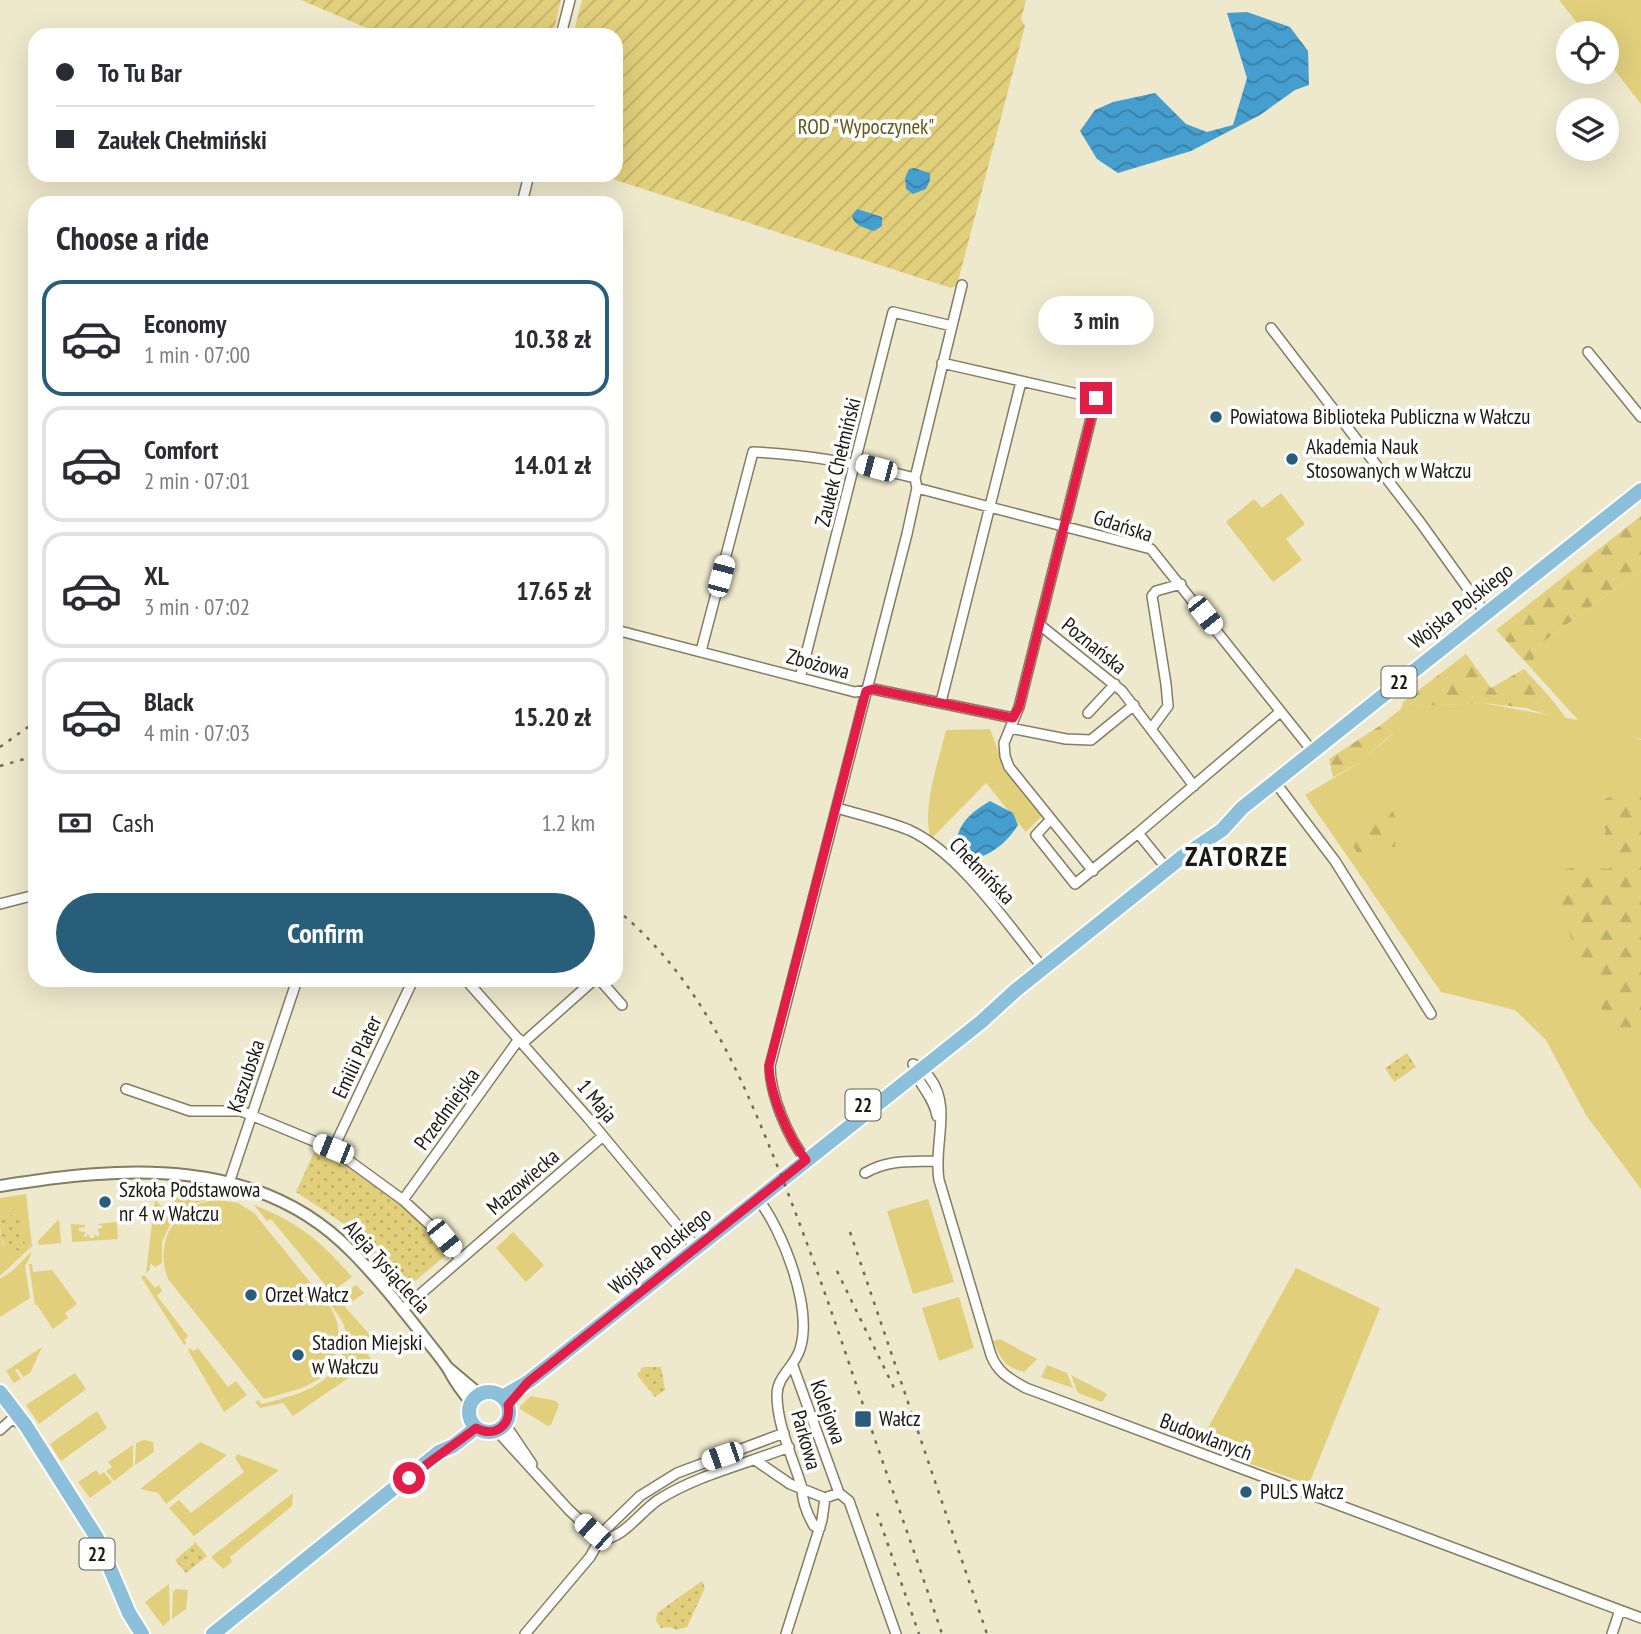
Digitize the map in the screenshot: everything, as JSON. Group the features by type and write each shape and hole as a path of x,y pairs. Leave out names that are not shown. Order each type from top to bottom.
{"main road":[{"name":"Wojska Polskiego","path":"505,1401 893,1091 975,1015 1013,992 1182,857 1222,830 1242,808 1641,490"},
{"name":"Wojska Polskiego","path":"811,1155 866,1102 917,1068"},
{"name":"22","path":"0,1392 26,1426 97,1538 129,1613 142,1634"},
{"path":"487,1392 505,1401 509,1412 501,1428 483,1432 473,1425 469,1408 475,1398 487,1392"},
{"name":"22","path":"0,1402 93,1545 115,1601 132,1634"},
{"path":"213,1634 439,1452 453,1446 473,1425"}],"street":[{"path":"563,28 570,0"},
{"path":"811,1155 796,1146 773,1091 769,1066 866,691 962,285"},
{"name":"Zaułek Chełmiński","path":"800,678 893,312 952,326"},
{"path":"1271,328 1420,522 1486,614"},
{"path":"1588,352 1641,417"},
{"path":"942,363 1096,398 1040,625"},
{"path":"941,702 1021,382"},
{"name":"Gdańska","path":"701,651 753,452 816,456 856,462 990,508 1151,549 1313,752"},
{"path":"1151,729 1168,706 1152,596 1156,591 1181,584"},
{"name":"Poznańska","path":"1093,871 1009,767 1004,743 1019,707 1040,625 1115,684 1134,705 1194,786"},
{"name":"Zbożowa","path":"623,632 855,692 873,689 1013,718"},
{"path":"1088,713 1115,684"},
{"path":"1010,728 1066,739 1091,740 1134,705"},
{"path":"1051,819 1036,835 1075,884 1138,834 1280,712"},
{"path":"1275,782 1335,861 1431,1014"},
{"name":"Chełmińska","path":"837,808 910,831 930,843 974,884 1043,968"},
{"path":"1138,834 1167,869"},
{"path":"0,904 28,897"},
{"name":"Kaszubska","path":"229,1182 295,987"},
{"name":"Emilii Plater","path":"333,1149 410,987"},
{"name":"1 Maja","path":"472,987 603,1136 697,1249"},
{"name":"Przedmiejska","path":"403,1200 521,1041 586,987"},
{"path":"606,987 622,1004"},
{"name":"Budowlanych","path":"917,1068 923,1088 934,1102 939,1128"},
{"name":"Budowlanych","path":"917,1068 935,1085 940,1098 942,1113 937,1161 939,1180 990,1355 1005,1377 1026,1388 1641,1618"},
{"path":"893,1091 910,1087 923,1088"},
{"path":"126,1089 190,1111 241,1111 333,1149 403,1200 444,1238 460,1259"},
{"name":"Mazowiecka","path":"402,1310 603,1136"},
{"path":"865,1173 879,1165 895,1162 937,1161"},
{"name":"Aleja Tysiąclecia","path":"0,1186 83,1176 153,1172 177,1173 229,1182 267,1194 305,1212 352,1251 475,1398"},
{"name":"Kolejowa","path":"758,1199 775,1224 802,1299 802,1344 793,1366 839,1493 849,1501 896,1634"},
{"name":"Parkowa","path":"793,1366 782,1376 776,1396 784,1433 802,1488 802,1497 814,1526 820,1528"},
{"path":"0,1430 12,1419 26,1426"},
{"path":"501,1428 563,1504 601,1540"},
{"path":"525,1634 566,1586 601,1540 606,1529 626,1507 677,1473 784,1433"},
{"path":"601,1540 617,1536 656,1501 683,1487 789,1447"},
{"name":"Parkowa","path":"755,1460 790,1484 825,1498 839,1493"},
{"path":"677,1473 683,1487"},
{"name":"Parkowa","path":"786,1634 820,1528 826,1505 825,1498"},
{"path":"1612,1634 1619,1610"}],"green space":[{"path":"301,0 561,0 555,28 367,28"},
{"name":"ROD \"Wypoczynek\"","path":"582,0 1026,0 1021,19 1025,26 957,285 951,288 622,182 623,28 575,28"},
{"path":"1559,0 1641,0 1641,104 1619,76 1619,21 1576,21"},
{"path":"1281,493 1305,524 1286,539 1302,560 1273,582 1226,522 1254,499 1262,508"},
{"path":"1641,516 1641,570 1536,647 1532,669 1496,630"},
{"path":"1641,570 1641,739 1632,737 1641,740 1641,1189 1586,1115 1546,1040 1515,1010 1441,992 1305,795 1359,763 1393,734 1381,725 1401,709 1403,702 1421,706 1483,703 1548,715 1526,708 1548,695 1566,718 1578,720 1532,669 1536,647"},
{"path":"1466,654 1491,688 1524,669 1548,695 1526,708 1483,703 1421,706 1403,702"},
{"path":"1381,725 1393,733 1359,763 1333,777 1329,759"},
{"path":"990,729 1006,772 1042,816 1026,832 986,783 931,839 928,813 946,730"},
{"path":"1641,793 1641,1033 1613,1029 1604,1018 1592,973 1580,959 1565,922 1554,872 1580,866 1608,869 1625,859 1600,848 1606,830 1596,812 1606,798"},
{"path":"1390,806 1396,818 1395,847 1378,848 1366,856 1357,853 1350,840 1358,827 1370,815"},
{"path":"1407,1053 1416,1067 1394,1082 1385,1068"},
{"path":"317,1146 396,1197 447,1254 406,1289 355,1231 296,1192"},
{"path":"163,1188 192,1191 220,1198 183,1206"},
{"path":"26,1194 32,1246 0,1276 0,1233 3,1246 18,1214 0,1217 0,1198"},
{"path":"155,1199 170,1217 171,1223 162,1242 162,1263 155,1267 150,1263 150,1270 146,1273"},
{"path":"928,1199 954,1282 913,1294 887,1211"},
{"path":"219,1200 238,1203 254,1213 331,1308 339,1336 334,1360 319,1379 302,1388 264,1399 168,1279 164,1251 172,1226 180,1215 191,1207"},
{"path":"254,1205 284,1218 308,1234 352,1277 331,1292 271,1219 267,1221"},
{"path":"19,1214 26,1250 8,1251 0,1231 0,1217"},
{"path":"59,1219 61,1243 39,1245 38,1241"},
{"path":"117,1222 118,1239 72,1242 71,1224 85,1225 79,1228 79,1231 86,1232 83,1236 88,1234 90,1238 94,1238 95,1234 98,1237 100,1234 97,1229 102,1228 97,1224"},
{"path":"513,1232 544,1265 526,1282 496,1248"},
{"path":"31,1252 25,1266 30,1298 0,1317 0,1279"},
{"path":"29,1264 32,1264 33,1272 52,1270 77,1304 65,1313 68,1318 53,1329 35,1305"},
{"path":"1296,1268 1380,1308 1309,1484 1198,1446"},
{"path":"144,1275 155,1288 159,1285 162,1291 157,1296 188,1336 184,1345 141,1277"},
{"path":"356,1285 364,1293 345,1307 371,1336 360,1345 373,1361 293,1416 283,1403 260,1408 255,1402 258,1400 262,1404 299,1393 311,1388 331,1373 338,1363 346,1336 343,1323 331,1305"},
{"path":"959,1297 974,1348 939,1361 922,1308"},
{"path":"1000,1339 1037,1359 1024,1372 1007,1365 993,1341"},
{"path":"42,1347 30,1373 23,1377 18,1369 15,1370 21,1379 14,1383 6,1371"},
{"path":"190,1348 193,1351 198,1348 228,1387 236,1381 247,1395 224,1412 188,1350"},
{"path":"1047,1365 1067,1373 1073,1388 1041,1377"},
{"path":"643,1367 661,1367 665,1390 655,1397 637,1375"},
{"path":"75,1373 86,1389 39,1424 26,1405"},
{"path":"1071,1375 1107,1395 1102,1402 1078,1393"},
{"path":"531,1396 556,1401 559,1405 551,1425 548,1426 520,1409"},
{"path":"97,1411 107,1428 61,1461 50,1444"},
{"path":"144,1440 153,1442 154,1452 135,1465 136,1443"},
{"path":"200,1442 227,1455 166,1504 158,1493 140,1489"},
{"path":"133,1445 133,1466 114,1481 106,1471 112,1467 108,1462"},
{"path":"237,1454 279,1470 194,1536 169,1508 179,1500 191,1513 244,1472 235,1458"},
{"path":"96,1470 100,1475 104,1472 112,1482 90,1498 78,1482"},
{"path":"293,1493 292,1506 230,1557 232,1562 223,1569 211,1557"},
{"path":"194,1541 207,1556 186,1573 175,1560 194,1544"},
{"path":"702,1581 705,1588 687,1627 677,1630 670,1627 661,1628 656,1621 657,1613"},
{"path":"169,1584 170,1620 163,1626 145,1602"},
{"path":"176,1589 188,1590 186,1609 172,1619 173,1592"}],"water":[{"path":"1247,12 1290,27 1308,51 1309,85 1295,90 1260,115 1191,151 1118,173 1097,159 1080,131 1095,110 1113,102 1155,93 1186,124 1207,132 1233,125 1247,78 1227,13"},
{"path":"909,169 930,173 930,180 926,189 913,194 906,189 905,178"},
{"path":"857,209 882,217 882,226 874,231 857,224 852,216"},
{"path":"990,801 1013,813 1018,825 1002,844 980,857 960,843 957,837 970,816"}],"railway":[{"path":"0,747 28,727"},
{"path":"0,766 28,758"},
{"path":"623,915 672,965 694,996 749,1097 819,1277 942,1634"},
{"path":"850,1232 987,1634"},
{"path":"837,1271 895,1390"},
{"path":"877,1513 919,1634"}],"place":[{"name":"Powiatowa Biblioteka Publiczna w Wałczu","path":"1216,417"},
{"name":"Akademia Nauk Stosowanych w Wałczu","path":"1292,459"},
{"name":"Szkoła Podstawowa nr 4 w Wałczu","path":"105,1202"},
{"name":"Orzeł Wałcz","path":"251,1295"},
{"name":"Stadion Miejski w Wałczu","path":"298,1355"},
{"name":"Wałcz","path":"863,1419"},
{"name":"PULS Wałcz","path":"1246,1492"}],"district":[{"name":"ZATORZE","path":"1237,856"}],"route":[{"path":"409,1478 439,1452 453,1446 476,1428 490,1433 502,1428 508,1418 508,1405 528,1382 806,1160 796,1146 773,1091 769,1066 866,691 873,689 1013,718 1019,707 1096,398"}]}
